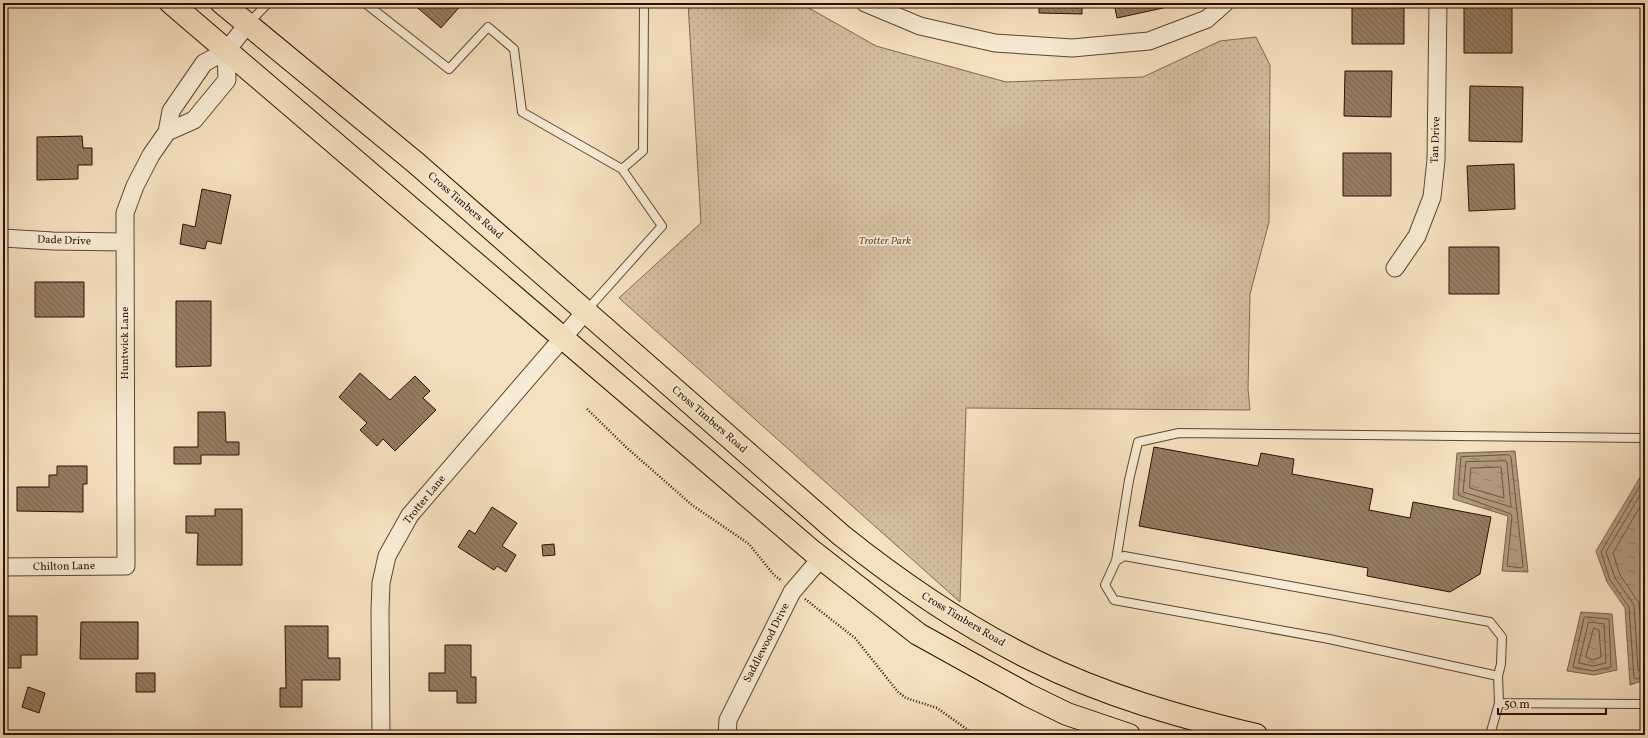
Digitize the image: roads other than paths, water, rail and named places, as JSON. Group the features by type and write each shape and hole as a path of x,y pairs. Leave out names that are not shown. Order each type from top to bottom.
{"main road":[{"path":"171,3 561,338 821,558 918,634 962,660 1067,714 1128,735"},
{"name":"Cross Timbers Road","path":"222,3 416,164 841,535 887,572 967,625 1033,660 1107,691 1191,719 1256,735"}],"street":[{"path":"865,3 920,26 996,43 1072,48 1149,41 1207,19 1225,3"},
{"name":"Tan Drive","path":"1395,268 1417,236 1432,197 1436,160 1438,3"},
{"name":"Huntwick Lane","path":"126,566 125,213 135,186 151,155 167,132 171,111 204,63 226,51 247,25"},
{"path":"167,132 194,120 227,80 226,51"},
{"name":"Dade Drive","path":"3,238 53,241 124,242"},
{"name":"Trotter Lane","path":"380,735 381,583 387,556 410,515 561,338 585,312"},
{"name":"Saddlewood Drive","path":"728,735 728,720 794,590 821,558"},
{"name":"Chilton Lane","path":"3,567 126,566"}],"lane":[{"path":"247,25 268,3"},
{"path":"365,3 449,69 488,27 514,49 522,112 622,169 662,226 585,312"},
{"path":"622,169 643,150 644,3"},
{"path":"1498,676 1329,639 1114,600 1105,585 1116,561 1129,480 1138,442 1179,433 1645,438"},
{"path":"1116,561 1124,556 1490,622 1502,637 1501,664 1498,676 1499,703 1490,735"},
{"path":"1499,703 1645,704"}],"water":[{"path":"1515,451 1528,572 1502,571 1508,516 1453,499 1457,453"},
{"path":"1645,469 1645,680 1630,685 1625,608 1607,582 1596,551"},
{"path":"1581,612 1612,614 1617,670 1594,675 1567,671"}],"park label":[{"name":"Trotter Park","path":"885,241"}]}
